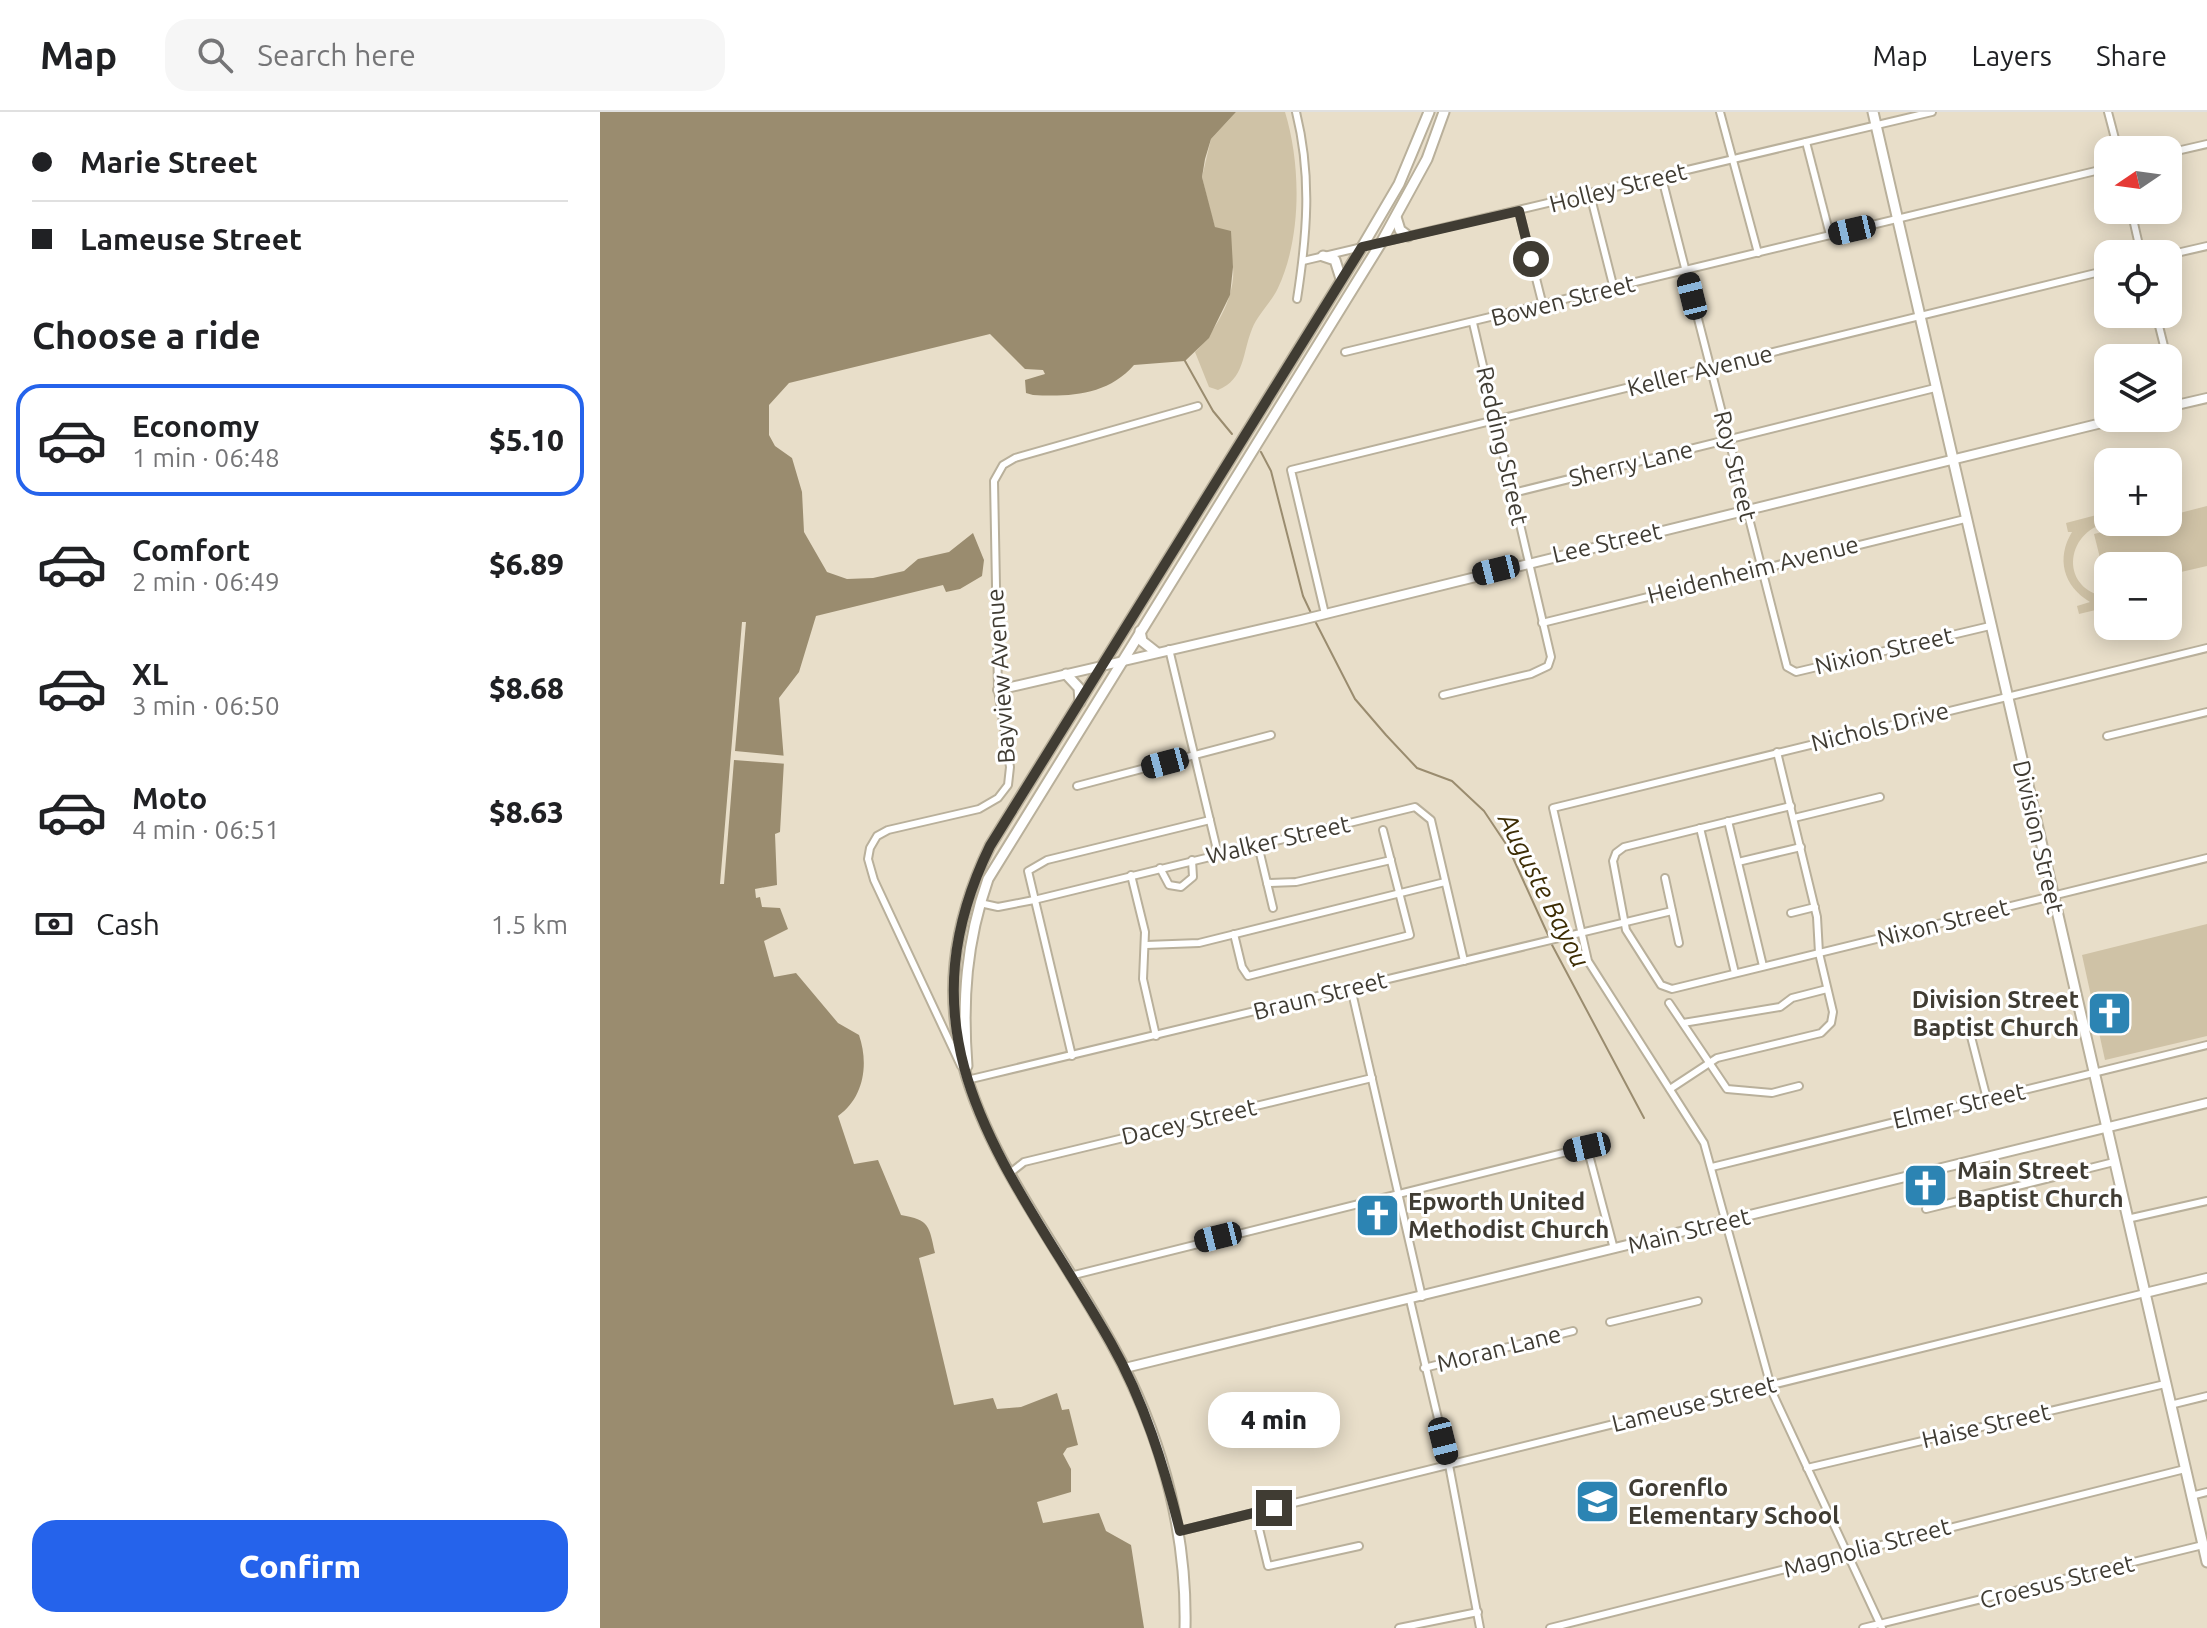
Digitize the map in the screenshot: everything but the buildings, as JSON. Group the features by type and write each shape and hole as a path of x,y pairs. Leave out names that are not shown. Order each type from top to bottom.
{"main road":[{"path":"968,1081 958,1053 954,978 968,899 990,846 1362,247 1399,184 1429,112"},
{"path":"968,1081 964,975 980,903 1002,854 1381,243 1427,159 1444,112"},
{"name":"Division Street","path":"1873,112 2207,1562"},
{"path":"1396,217 1400,230 1408,236"},
{"path":"1323,256 1335,260 1341,280"},
{"path":"1140,631 1142,641 1156,652"},
{"path":"1066,674 1079,688 1080,702"},
{"name":"Bayview Avenue","path":"968,1081 1009,1174 1125,1368 1143,1408 1180,1531 1185,1628"}],"street":[{"path":"1296,112 1307,178 1303,261 1297,299"},
{"path":"1720,112 1758,253"},
{"name":"Holley Street","path":"1303,261 1932,112"},
{"path":"2108,112 2114,136"},
{"path":"1806,142 1830,235"},
{"path":"2182,150 2207,144"},
{"name":"Bowen Street","path":"1345,352 2094,171"},
{"name":"Roy Street","path":"1662,178 1783,662"},
{"path":"1590,194 1614,289"},
{"path":"1519,211 1543,306"},
{"path":"2182,252 2207,246"},
{"name":"Keller Avenue","path":"1323,614 1291,470 2094,274"},
{"name":"Redding Street","path":"1443,695 1531,674 1550,662 1530,562 1473,323"},
{"name":"Sherry Lane","path":"1513,493 1935,388"},
{"path":"2182,404 2207,398"},
{"name":"Bayview Avenue","path":"968,1081 878,892 868,859 870,848 877,836 888,830 979,809 998,798 1008,785 1010,767 998,690 992,496 999,470 1015,458 1198,406"},
{"name":"Lee Street","path":"998,690 1301,620 2094,425"},
{"name":"Heidenheim Avenue","path":"1542,623 1965,519"},
{"name":"Nixion Street","path":"1783,662 1796,672 1990,626"},
{"name":"Nichols Drive","path":"1581,934 1553,808 2207,648"},
{"path":"1169,649 1218,854"},
{"path":"2107,736 2207,712"},
{"path":"1077,786 1271,735"},
{"path":"1670,1089 1722,1056 1821,1033 1831,1023 1815,907 1777,752"},
{"path":"1794,818 1880,797"},
{"path":"1625,922 1613,861 1616,853 1624,847 1791,806"},
{"name":"Walker Street","path":"980,903 998,907 1034,900 1415,807 1431,820 1464,961"},
{"path":"1072,1056 1028,871 1041,862 1210,820"},
{"path":"1728,821 1763,966"},
{"path":"1700,828 1735,973"},
{"path":"1234,934 1244,973 1248,976 1410,935 1383,830"},
{"path":"1258,845 1273,908"},
{"path":"1738,862 1801,847"},
{"name":"Nixon Street","path":"1625,922 1633,942 1665,988 2207,858"},
{"path":"1160,868 1169,885 1181,887 1193,877 1192,860"},
{"path":"1267,883 1296,882 1391,860"},
{"path":"1131,875 1146,945 1143,979 1156,1036"},
{"path":"1665,878 1679,943"},
{"path":"1146,945 1187,945 1445,882"},
{"path":"1791,913 1815,907"},
{"name":"Braun Street","path":"968,1081 1672,911"},
{"path":"1581,934 1592,968 1704,1143 1770,1385 1881,1626"},
{"path":"1351,988 1422,1297"},
{"path":"1683,1023 1780,1007 1792,998 1827,989"},
{"path":"1669,1003 1723,1086 1731,1090 1772,1093 1799,1086"},
{"path":"1968,1025 1987,1099"},
{"name":"Elmer Street","path":"1712,1167 2207,1045"},
{"name":"Dacey Street","path":"1009,1174 1024,1162 1372,1078"},
{"name":"Main Street","path":"1125,1368 1725,1224 2207,1103"},
{"path":"1070,1276 1587,1147 1614,1249"},
{"path":"1926,1209 2114,1162"},
{"path":"2127,1219 2207,1201"},
{"name":"Lameuse Street","path":"1180,1531 2207,1278"},
{"path":"1410,1300 1449,1465 1480,1628"},
{"path":"1610,1322 1698,1301"},
{"name":"Moran Lane","path":"1424,1368 1573,1331"},
{"name":"Haise Street","path":"1807,1468 2165,1384"},
{"path":"2170,1405 2207,1396"},
{"name":"Magnolia Street","path":"1550,1628 2185,1469"},
{"path":"2191,1496 2207,1492"},
{"path":"1255,1512 1268,1566 1359,1546"},
{"name":"Croesus Street","path":"1863,1628 2203,1545"},
{"path":"1399,1628 1478,1612"}],"shaded area":[{"path":"600,112 1236,112 1211,139 1202,177 1215,227 1231,231 1233,267 1230,295 1209,338 1185,361 1134,365 1112,383 1088,392 1033,395 1026,393 1025,380 1045,374 1043,370 1025,369 990,334 789,383 769,405 769,435 775,446 792,458 802,492 804,532 827,572 847,579 873,578 904,571 918,559 949,552 973,533 984,560 982,576 960,589 946,592 943,585 816,616 799,672 779,698 784,761 780,832 775,834 777,885 755,889 762,907 780,908 788,929 764,941 774,977 796,973 838,1023 859,1035 864,1057 862,1080 854,1100 838,1116 854,1164 878,1160 901,1215 918,1219 929,1230 935,1253 919,1258 954,1405 993,1398 997,1409 1021,1407 1057,1393 1062,1410 1069,1409 1078,1445 1067,1448 1063,1454 1071,1469 1071,1492 1037,1502 1043,1523 1099,1513 1106,1531 1131,1545 1144,1628 600,1628"},
{"path":"1236,112 1285,112 1294,154 1295,224 1286,268 1278,288 1255,324 1238,372 1218,390 1209,387 1195,352 1223,313 1231,290 1233,267 1221,231 1215,227 1202,177 1211,139"},
{"path":"2207,506 2207,566 2182,572 2182,552 2098,552 2094,536 2182,536 2182,512"},
{"path":"2094,516 2094,528 2082,538 2073,561 2081,584 2094,594 2094,610 2079,614 2077,606 2090,602 2074,588 2065,571 2064,552 2072,532 2068,532 2066,523"},
{"path":"2207,924 2207,1036 2105,1060 2082,955"}],"pier":[{"path":"742,622 746,622 735,751 787,756 788,764 734,760 724,884 720,884"}],"waterway":[{"name":"Auguste Bayou","path":"1185,361 1213,411 1232,434"},
{"name":"Auguste Bayou","path":"1261,452 1271,471 1303,596 1311,613"},
{"name":"Auguste Bayou","path":"1314,619 1355,699 1386,735 1417,768 1452,781 1484,811 1508,847 1549,937"},
{"name":"Auguste Bayou","path":"1551,943 1644,1118"}],"place":[{"name":"Division Street Baptist Church","path":"2110,1014"},
{"name":"Main Street Baptist Church","path":"1926,1185"},
{"name":"Epworth United Methodist Church","path":"1377,1216"},
{"name":"Gorenflo Elementary School","path":"1597,1502"}],"route":[{"path":"1274,1508 1180,1531 1143,1408 1125,1368 1009,1174 968,1081 958,1053 955,1024 954,978 961,925 990,846 1362,247 1519,211 1531,259"}]}
